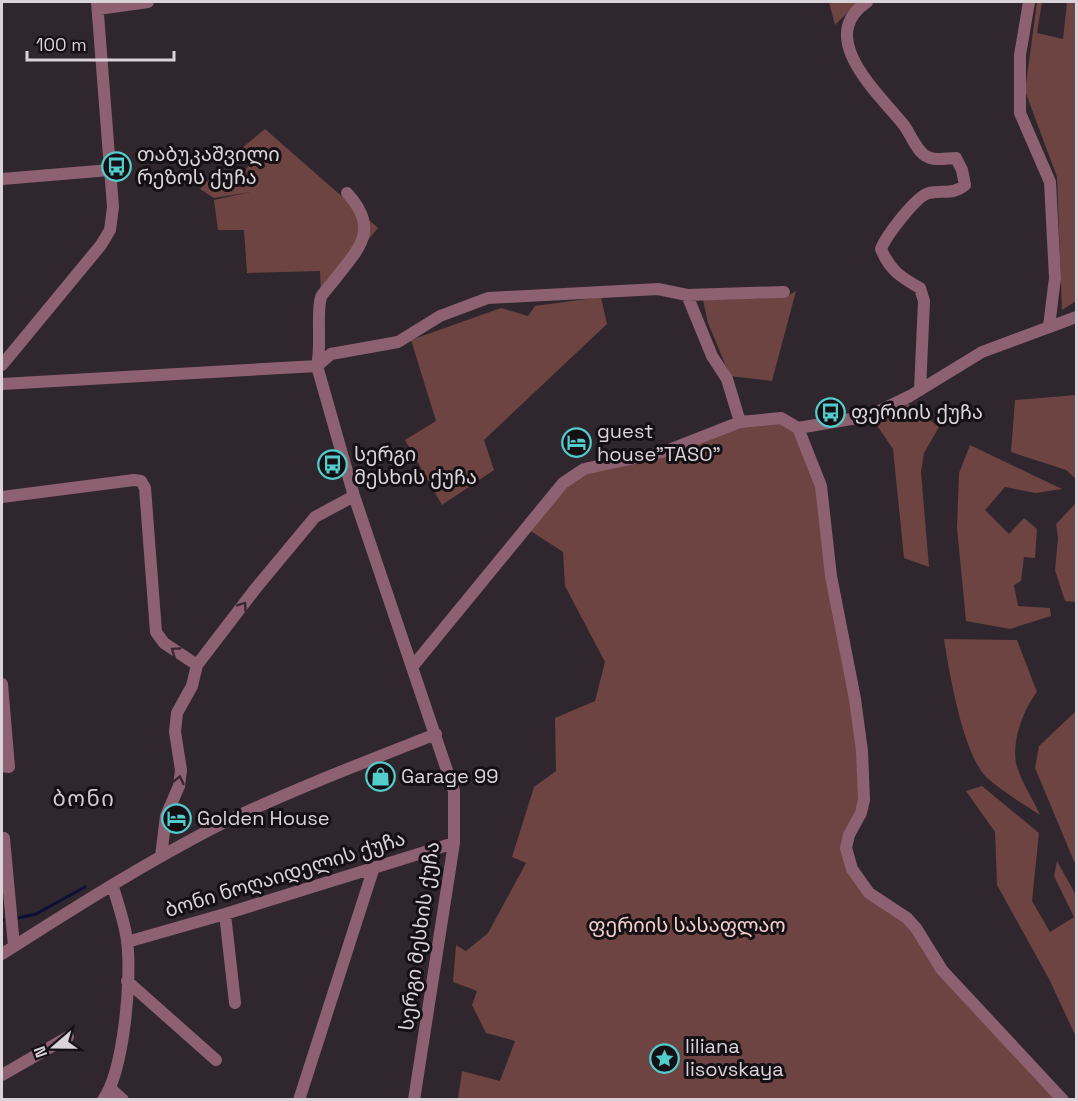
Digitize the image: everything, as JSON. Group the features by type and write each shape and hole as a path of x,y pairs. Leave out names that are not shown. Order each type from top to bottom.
{"street":[{"path":"2,365 101,245 110,230 113,207 98,5 148,2"},
{"path":"867,2 850,19 846,33 848,48 857,67 908,130 922,154 930,159 956,158 962,170 965,185 956,192 930,193 919,197 896,229 885,237 881,249 895,274 920,288 924,301 920,390"},
{"path":"1029,2 1020,55 1020,113 1050,182 1055,278 1049,326"},
{"path":"2,179 110,170"},
{"name":"სერგი მესხის ქუჩა","path":"347,193 360,207 366,231 363,243 321,297 321,351 317,366 354,496 454,791 454,843 414,1100"},
{"path":"2,384 317,366 331,354 398,342 440,316 488,298 658,289 687,295 784,292"},
{"path":"687,295 712,356 727,379 740,422"},
{"path":"798,428 869,416 920,390 982,352 1077,317"},
{"path":"413,666 563,483 584,469 666,451 740,422 781,418 798,428 821,486 831,576 855,699 862,751 864,800 861,813 849,835 846,849 852,869 868,893 907,918 916,928 942,970 1063,1100"},
{"path":"2,497 141,481 145,488 156,632 164,643 197,665"},
{"path":"161,856 166,816 179,786 181,770 175,732 177,713 192,686 197,665 256,588 315,517 354,496"},
{"path":"2,684 9,767 2,766"},
{"path":"2,954 161,856 290,792 436,734"},
{"path":"4,838 14,946"},
{"name":"ბონი ნოღაიდელის ქუჩა","path":"128,942 454,843"},
{"path":"299,1100 374,867"},
{"path":"113,887 128,942 127,981 120,1053 107,1094 123,1100"},
{"path":"225,914 235,1003"},
{"path":"127,981 216,1060"},
{"path":"2,1076 68,1037"}],"green space":[{"path":"829,2 858,2 835,25"},
{"path":"1037,2 1042,2 1037,33 1063,39 1067,2 1076,2 1076,301 1062,310 1057,177 1025,91"},
{"path":"265,129 378,228 321,297 320,271 247,273 244,230 218,230 214,200 250,192 214,198 200,189 207,181 224,182 245,172 250,162 237,152"},
{"path":"796,291 772,381 730,376 708,323 703,300 784,298"},
{"path":"601,297 607,324 484,440 494,470 442,505 405,440 436,421 411,340 501,308 528,316 535,306"},
{"path":"1076,395 1076,479 1066,470 1011,452 1015,400"},
{"path":"907,403 939,427 924,453 921,472 929,567 904,558 893,449 874,421"},
{"name":"ფერიის სასაფლაო","path":"760,419 798,428 812,462 854,700 861,800 848,835 851,870 905,919 941,972 1062,1099 458,1099 462,1071 500,1081 515,1041 486,1033 472,1005 477,991 453,982 456,945 466,951 488,933 526,863 512,857 534,787 556,771 555,718 595,701 605,662 565,586 563,552 526,528 584,469"},
{"path":"970,445 1062,489 1036,493 1005,487 985,510 1009,534 1024,518 1037,529 1035,558 1024,557 1021,581 1014,585 1018,606 1050,608 1051,616 1010,629 966,621 957,528 959,473"},
{"path":"1076,503 1076,602 1065,601 1055,570 1058,538 1056,524"},
{"path":"944,639 1017,640 1037,692 1027,707 1017,735 1016,763 1040,815 993,783 978,767 958,712"},
{"path":"1076,711 1076,866 1035,768 1039,746"},
{"path":"982,786 1039,833 1032,901 1050,932 1074,917 1054,876 1057,861 1076,895 1076,1037 1049,979 997,885 995,832 966,791"}],"waterway":[{"path":"18,918 36,914 85,887"}],"place":[{"name":"თაბუკაშვილი რეზოს ქუჩა","path":"116,166"},
{"name":"ფერიის ქუჩა","path":"830,412"},
{"name":"guest house\"TASO\"","path":"576,443"},
{"name":"სერგი მესხის ქუჩა","path":"333,465"},
{"name":"Garage 99","path":"380,776"},
{"name":"Golden House","path":"176,818"},
{"name":"liliana lisovskaya","path":"664,1058"}],"district":[{"name":"ბონი","path":"84,798"}]}
